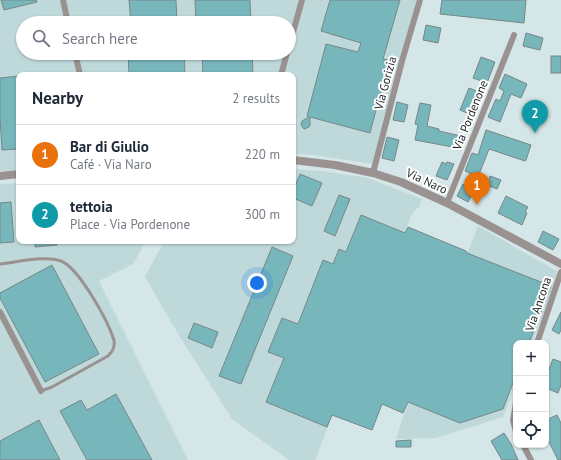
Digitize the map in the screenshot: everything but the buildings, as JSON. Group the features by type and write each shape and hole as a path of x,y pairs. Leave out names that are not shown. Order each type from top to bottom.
{"street":[{"path":"63,0 66,16"},
{"path":"296,22 302,0"},
{"name":"Via Gorizia","path":"373,173 402,61 420,0"},
{"name":"Via Pordenone","path":"446,203 514,35"},
{"path":"77,60 79,72"},
{"path":"282,72 285,60"},
{"name":"Via Naro","path":"296,160 323,163 373,173 409,185 561,264"},
{"path":"0,176 16,174"},
{"name":"Via Ancona","path":"538,340 561,272"},
{"path":"0,312 41,391"},
{"path":"525,448 531,460"}],"lane":[{"path":"0,264 41,259 58,260 66,264 76,274 97,304 114,340 115,346 108,356 52,387 41,391"}],"shaded area":[{"path":"0,0 418,0 373,164 313,155 296,154 296,72 16,72 16,170 0,171"},
{"path":"296,169 321,171 368,178 422,199 419,207 411,216 315,460 289,460 232,419 180,337 145,277 162,244 296,244"},
{"path":"16,183 16,244 144,244 133,264 99,281 188,460 0,460 0,184"},
{"path":"478,226 560,273 533,340 513,340 513,392 503,417 436,438 396,439 404,414"}],"place":[{"name":"tettoia","path":"535,133"},
{"name":"Bar di Giulio","path":"477,205"}]}
